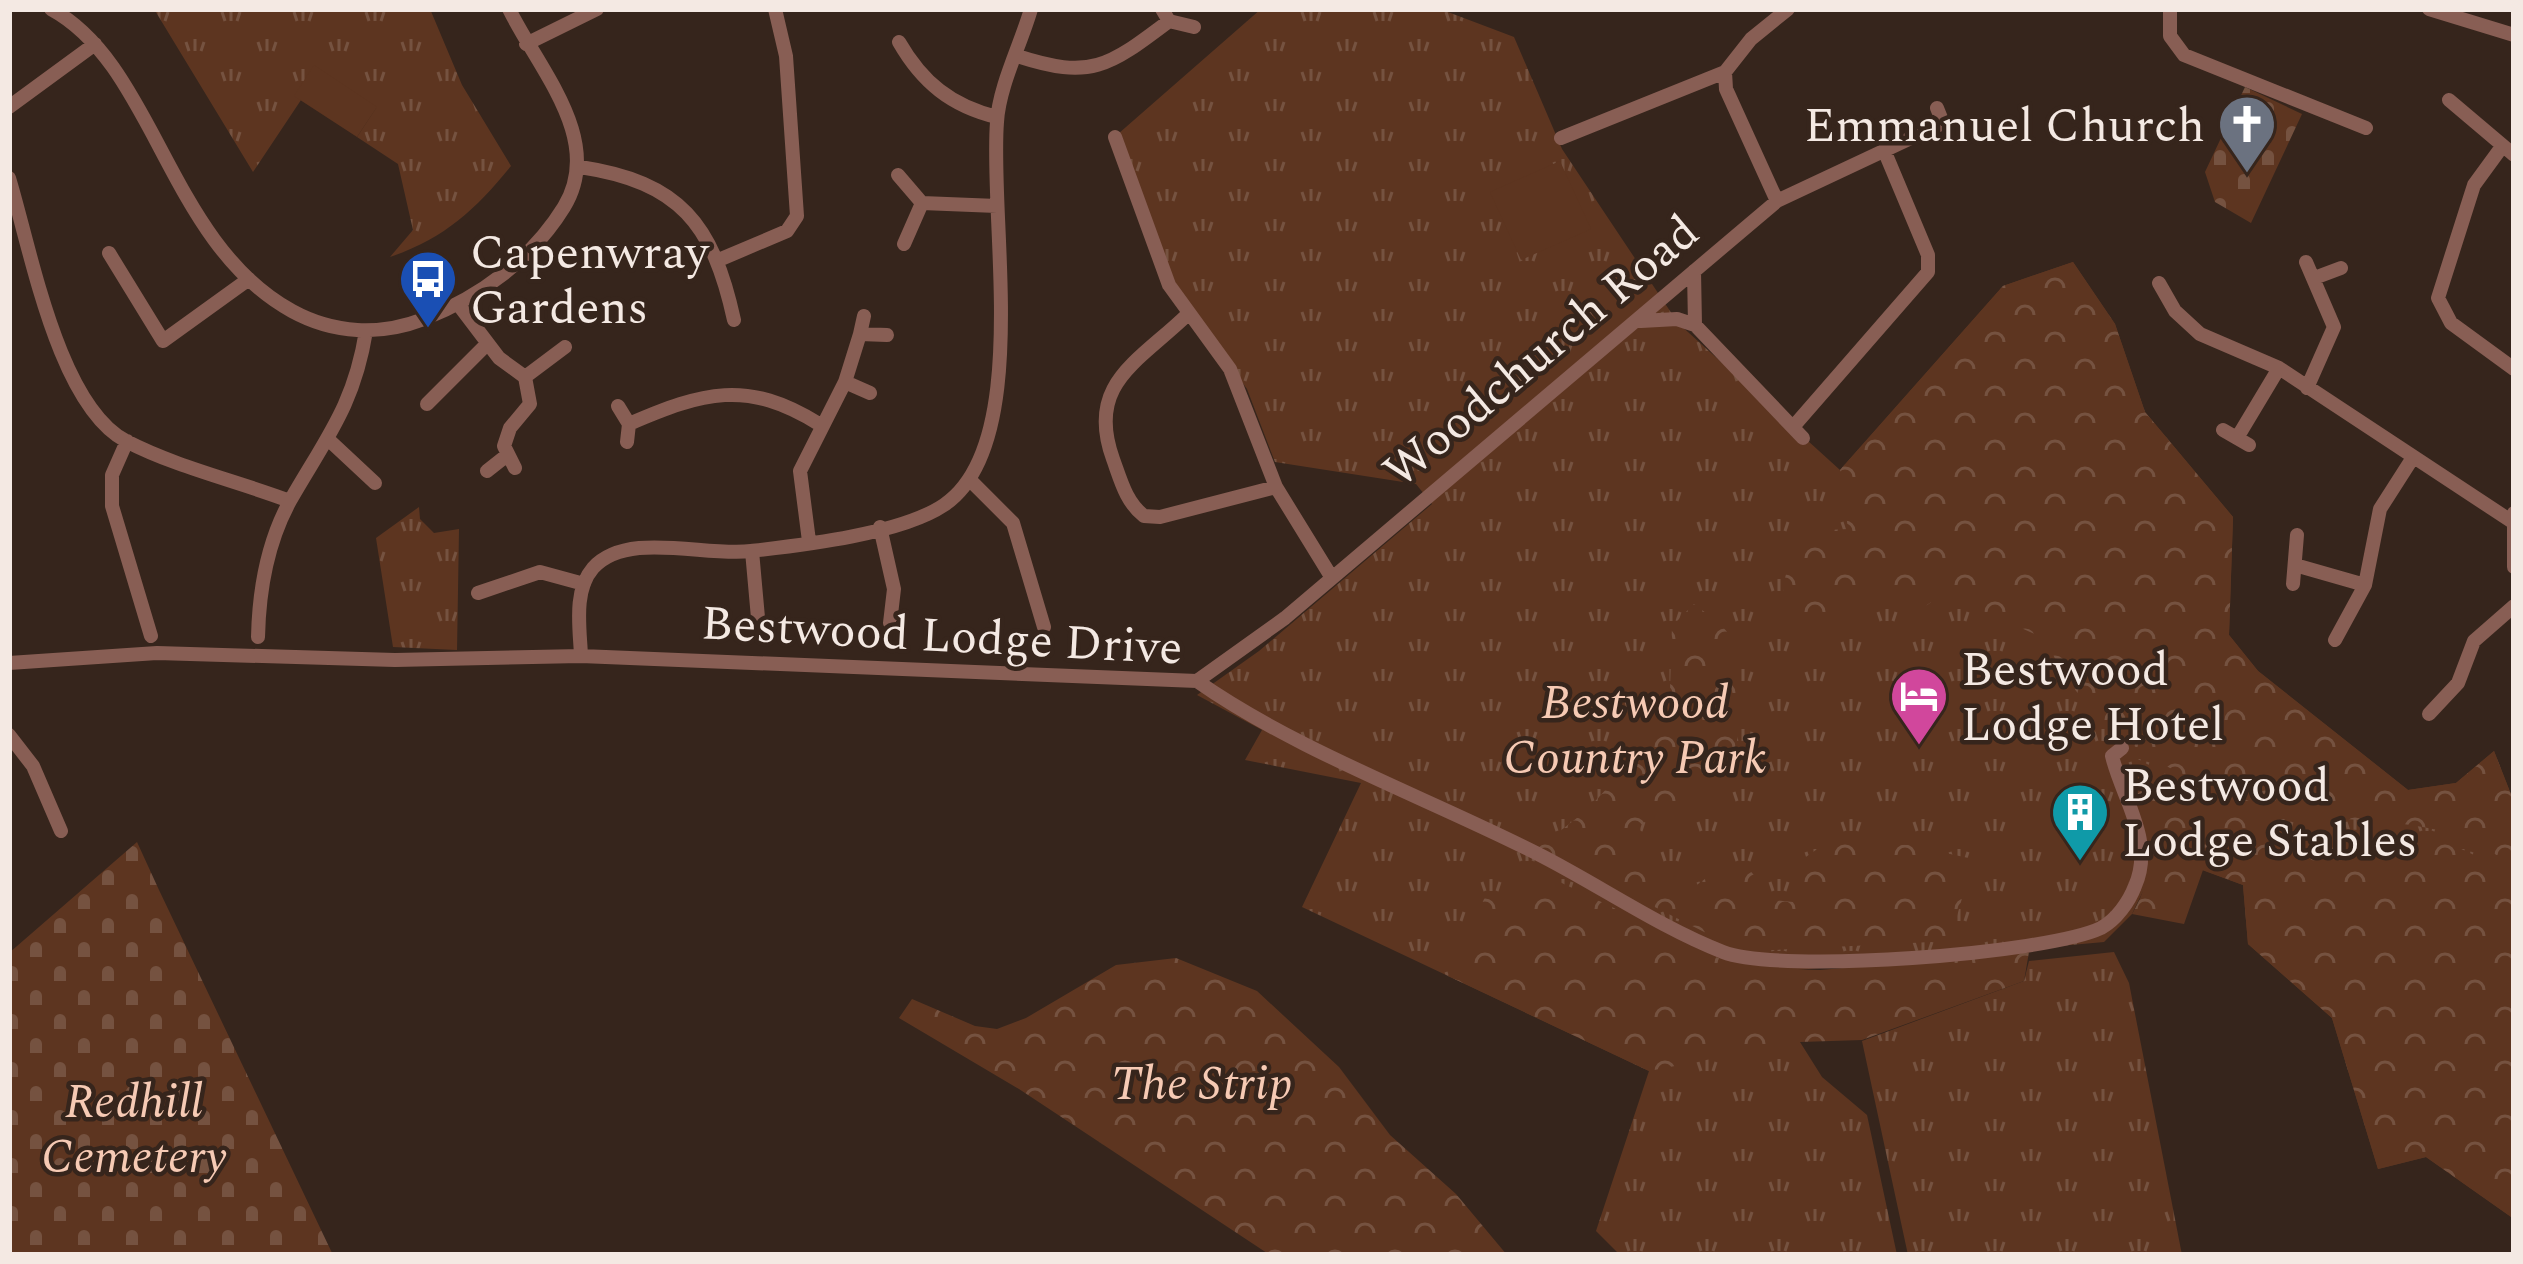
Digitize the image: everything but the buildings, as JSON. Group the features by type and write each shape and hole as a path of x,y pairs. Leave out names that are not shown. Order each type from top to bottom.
{"street":[{"path":"51,9 95,44 196,218 249,279 303,317 366,331 410,325 458,304 503,274 545,233 573,192 580,167 574,130 509,9"},
{"path":"526,44 597,9"},
{"path":"721,259 787,232 797,216 786,56 775,9"},
{"path":"581,656 584,584 596,565 621,550 752,551 880,527 946,504 970,480 983,459 998,403 997,117 1031,9"},
{"path":"1561,138 1725,72 1751,39 1788,9"},
{"path":"2170,9 2170,36 2184,55 2358,118"},
{"path":"2429,9 2514,35"},
{"path":"1017,56 1064,71 1084,71 1166,15 1194,27"},
{"path":"899,42 911,80 962,109 997,117"},
{"path":"9,107 95,44"},
{"path":"1725,72 1726,89 1778,201"},
{"path":"2449,100 2507,152 2474,185 2438,298 2451,323 2514,369"},
{"path":"2462,112 2474,100"},
{"name":"Woodchurch Road","path":"1197,681 1333,578 1778,201 1943,124 1937,108"},
{"path":"1115,137 1160,262 1187,315 1230,369 1276,487 1333,578"},
{"path":"1635,322 1677,319 1694,325 1798,432 1928,272 1928,255 1884,150"},
{"path":"580,167 625,174 658,189 685,209 721,259 734,320"},
{"path":"898,175 922,203 997,206"},
{"path":"9,178 80,394 127,441 290,501"},
{"path":"904,244 922,203"},
{"path":"109,253 163,341 249,279"},
{"path":"2306,262 2317,277 2334,327 2307,388"},
{"path":"2317,277 2341,268"},
{"path":"1694,270 1694,325"},
{"path":"2183,288 2163,290 2200,334 2279,368 2412,459 2512,517 2514,567"},
{"path":"458,304 488,344 525,377 530,404 506,437 510,462 487,470"},
{"path":"1187,315 1115,383 1104,401 1103,432 1125,494 1144,516 1160,517 1276,487"},
{"path":"808,541 800,471 819,424 845,382 864,316"},
{"path":"258,637 262,579 290,501 330,442 353,392 366,331"},
{"path":"860,334 887,335"},
{"path":"428,404 446,398 488,344"},
{"path":"525,377 565,347"},
{"path":"2237,438 2279,368"},
{"path":"845,382 870,393"},
{"path":"629,424 694,395 753,386 819,424"},
{"path":"618,406 629,424 627,442"},
{"path":"127,441 112,475 112,506 152,636"},
{"path":"330,442 364,481"},
{"path":"2358,636 2339,634 2365,585 2380,509 2412,459"},
{"path":"970,480 1013,524 1041,589 1045,627"},
{"path":"880,527 894,589 890,623"},
{"path":"2293,584 2297,535"},
{"path":"752,551 759,629"},
{"path":"2295,565 2365,585"},
{"path":"478,593 539,572 584,584"},
{"path":"503,584 511,600"},
{"path":"2453,717 2435,710 2458,682 2474,640 2514,606"},
{"path":"758,609 777,609"},
{"name":"Bestwood Lodge Drive","path":"9,663 157,653 394,659 581,656 1197,681 1244,711 1540,855 1724,952 1755,960 1796,962 2007,947 2069,939 2102,927 2129,898 2141,866 2138,827 2112,756 2122,748"},
{"path":"9,735 33,766 61,820"}],"green space":[{"path":"154,9 430,9 462,85 511,166 458,221 390,257 413,230 398,164 357,137 376,108 301,100 253,172"},
{"name":"Bestwood Country Park","path":"1261,9 1440,9 1514,37 1562,149 1678,323 1840,470 2003,286 2073,262 2115,324 2145,412 2233,517 2229,635 2258,671 2408,790 2456,783 2494,751 2514,802 2514,1219 2426,1157 2378,1169 2332,1018 2248,944 2243,885 2202,870 2148,881 2132,914 2104,942 1775,972 1800,1042 1822,1077 1867,1115 1897,1255 1620,1255 1596,1231 1649,1071 1302,907 1361,783 1245,760 1262,730 1197,695 1259,651 1432,504 1416,484 1275,462 1247,389 1181,298 1118,134"},
{"path":"314,65 377,107 357,137 294,96"},
{"path":"2245,87 2302,114 2251,223 2215,202 2205,172"},
{"path":"1560,161 1591,229 1521,260 1490,192"},
{"path":"2073,262 2115,324 2145,412 2233,517 2229,635 2258,671 2408,790 2456,783 2494,751 2514,802 2514,868 2491,851 2443,831 2272,807 2192,779 2120,735 2090,707 2065,675 2046,639 1943,593 1922,609 1874,574 1828,622 1805,626 1791,621 1783,593 1794,556 1821,524 1828,530 1848,529 1840,470 2003,286"},
{"path":"419,507 420,519 434,533 459,529 457,650 393,647 376,538"},
{"path":"1694,604 1726,631 1736,653 1742,694 1738,735 1719,791 1655,811 1640,826 1650,858 1663,871 1694,887 1720,868 1746,865 1773,900 1793,902 1802,892 1800,861 1826,843 1909,845 1973,859 1950,941 1753,951 1724,942 1538,848 1586,811 1669,721 1672,626"},
{"path":"2136,758 2212,799 2270,818 2265,849 2316,861 2319,854 2325,855 2332,828 2406,835 2471,853 2514,882 2514,1219 2426,1157 2378,1169 2332,1018 2248,944 2243,885 2203,870 2184,924 2132,914 2148,862 2143,827 2124,776"},
{"name":"Redhill Cemetery","path":"137,842 333,1255 9,1255 9,953"},
{"path":"1541,873 1739,968 1820,970 2029,952 2024,981 1862,1040 1800,1042 1649,1071 1448,976 1485,897 1519,909"},
{"path":"2114,952 2129,983 2182,1255 1908,1255 1862,1041 2024,981 2029,961"},
{"name":"The Strip","path":"1176,958 1257,991 1339,1067 1390,1135 1456,1194 1507,1255 1270,1255 1019,1089 899,1018 912,999 975,1026 997,1029 1026,1018 1116,965"}],"place":[{"name":"Emmanuel Church","path":"2247,175"},
{"name":"Capenwray Gardens","path":"428,330"},
{"name":"Bestwood Lodge Hotel","path":"1919,747"},
{"name":"Bestwood Lodge Stables","path":"2080,863"}]}
